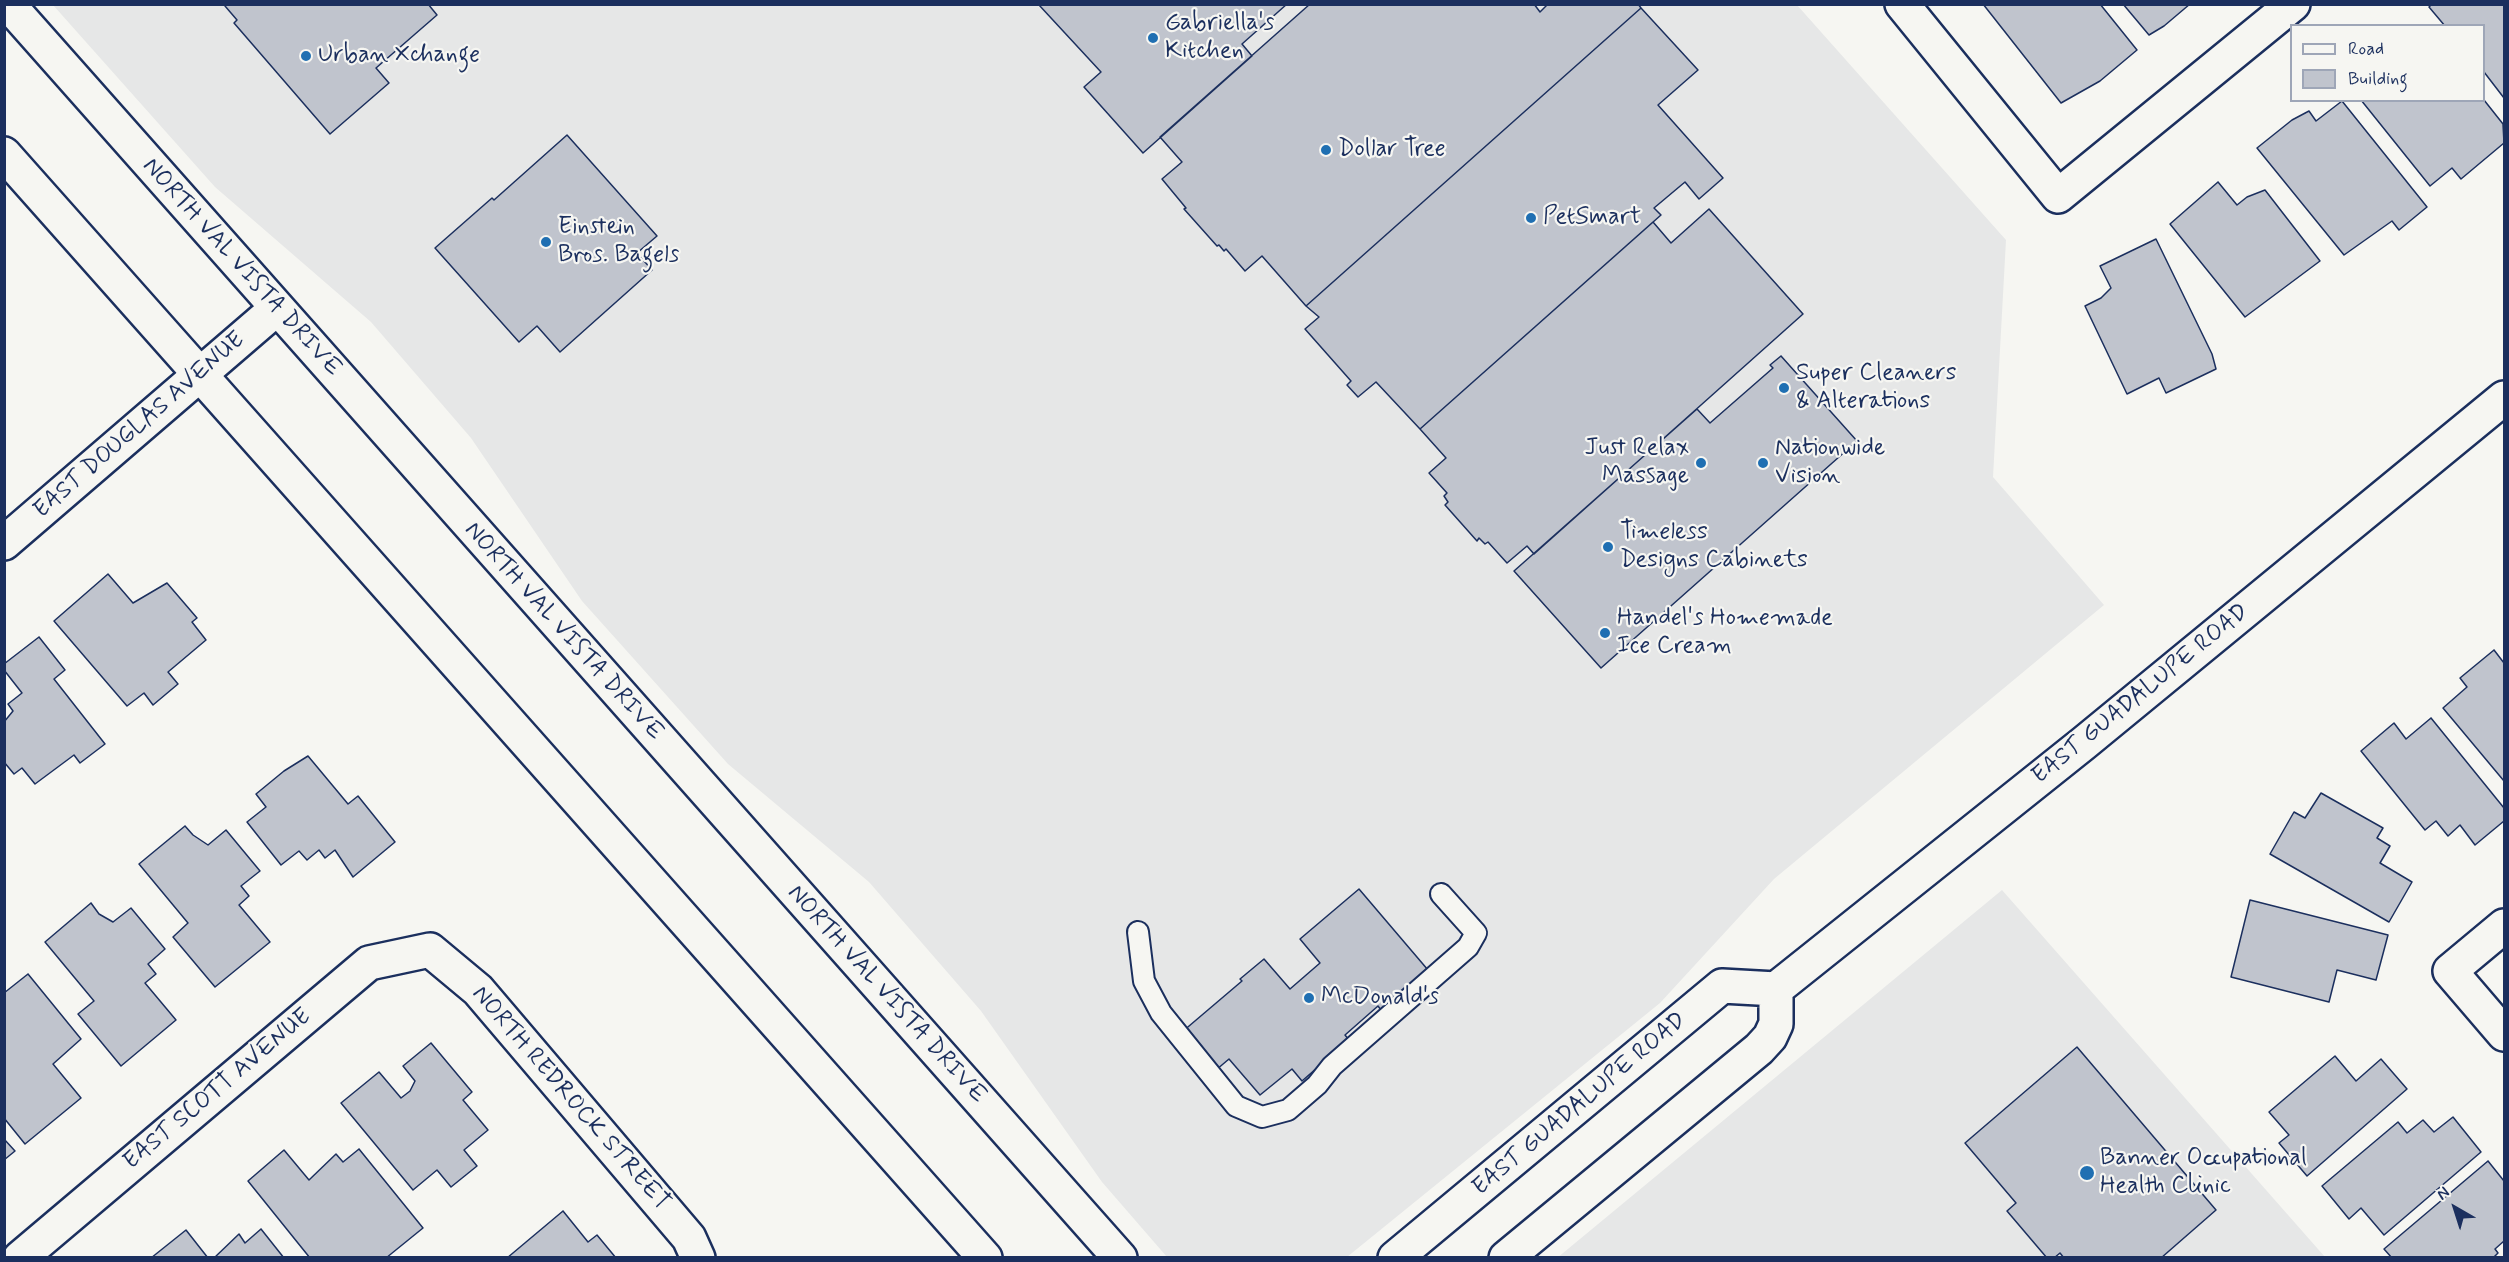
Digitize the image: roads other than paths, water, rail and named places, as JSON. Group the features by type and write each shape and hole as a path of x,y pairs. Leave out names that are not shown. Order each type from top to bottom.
{"main road":[{"name":"NORTH VAL VISTA DRIVE","path":"8,4 276,309 1120,1257"},
{"path":"1902,4 2058,196 2293,4"},
{"path":"4,154 985,1257"},
{"name":"EAST DOUGLAS AVENUE","path":"4,543 276,309"},
{"name":"EAST GUADALUPE ROAD","path":"1395,1257 1722,986 1776,989 2084,743 2505,398"},
{"path":"2505,926 2450,971 2505,1034"},
{"name":"EAST SCOTT AVENUE","path":"20,1257 369,963 430,950"},
{"name":"NORTH REDROCK STREET","path":"430,950 478,990 689,1238 698,1257"},
{"path":"1506,1257 1760,1049 1770,1037 1776,1024 1776,989"}],"lane":[{"path":"1138,932 1144,981 1161,1013 1236,1106 1262,1117 1288,1110 1317,1085 1332,1066 1468,947 1476,933 1441,894"}],"place":[{"name":"Gabriella's Kitchen","path":"1153,38"},
{"name":"Urban Xchange","path":"306,56"},
{"name":"Dollar Tree","path":"1326,150"},
{"name":"PetSmart","path":"1531,218"},
{"name":"Einstein Bros. Bagels","path":"546,242"},
{"name":"Super Cleaners & Alterations","path":"1784,388"},
{"name":"Just Relax Massage","path":"1701,463"},
{"name":"Nationwide Vision","path":"1763,463"},
{"name":"Timeless Designs Cabinets","path":"1608,547"},
{"name":"Handel's Homemade Ice Cream","path":"1605,633"},
{"name":"McDonald's","path":"1309,998"},
{"name":"Banner Occupational Health Clinic","path":"2087,1173"}]}
